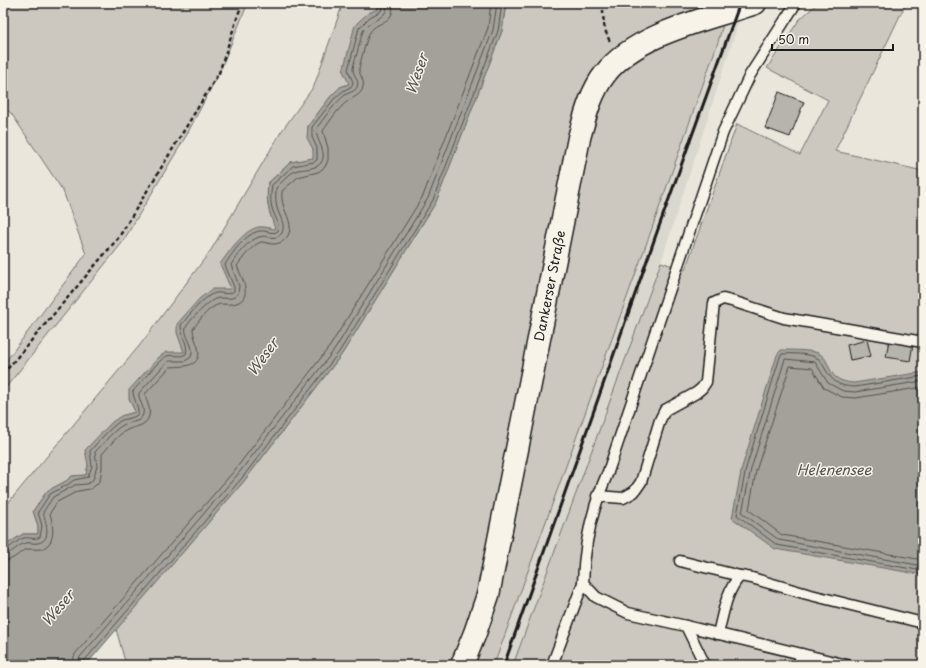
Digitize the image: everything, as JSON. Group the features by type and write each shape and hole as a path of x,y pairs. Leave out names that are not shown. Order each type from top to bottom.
{"main road":[{"name":"Dankerser Straße","path":"462,665 488,595 578,138 588,106 596,88 605,74 616,61 634,47 660,35 755,3"}],"lane":[{"path":"552,665 583,583 584,556 597,496 608,472 723,132 750,75 796,3"},
{"path":"597,496 623,498 634,492 641,482 660,420 665,410 696,393 706,382 714,304 723,299 784,318 923,342"},
{"path":"680,561 752,578 807,594 923,623"},
{"path":"718,634 728,598 734,583 740,576"},
{"path":"583,583 596,597 628,613 847,665"},
{"path":"686,626 705,665"},
{"path":"799,665 802,654"}],"path":[{"path":"3,374 119,237 219,73 242,3"},
{"path":"603,3 603,23 607,36 623,55"}],"shaded area":[{"path":"3,3 248,3 219,73 186,136 122,243 3,391 3,365 86,254 63,191 11,113 3,107"},
{"path":"343,3 376,3 379,9 368,13 349,84 340,87 331,96 308,126 308,138 313,149 314,158 291,162 268,183 268,207 276,229 231,290 178,333 184,352 129,398 135,412 121,416 88,465 86,475 72,476 66,481 47,491 33,511 38,526 38,534 23,534 3,547 3,509 140,345 211,250 281,132 314,86"},
{"path":"506,3 729,3 718,42 651,231 494,665 126,665 116,629 245,480 342,354 436,202 502,31"},
{"path":"729,3 745,3 661,262 513,665 494,665 651,231 718,42"},
{"name":"Helenensee","path":"818,3 906,3 835,151 923,171 923,665 513,665 661,262 685,270 737,124 800,155 828,100 767,68 799,20"}],"water":[{"name":"Weser","path":"376,3 506,3 502,31 436,202 342,354 245,480 86,665 3,665 3,547 23,534 38,534 38,526 33,511 47,491 66,481 72,476 86,475 88,465 85,450 112,422 121,416 135,412 129,398 129,390 158,358 166,352 184,352 177,333 177,324 200,298 213,289 231,289 220,264 237,242 253,229 261,227 275,229 268,207 268,183 291,162 313,158 313,149 307,138 308,126 331,96 340,87 349,84 343,71 355,25 368,13 378,9"},
{"name":"Helenensee","path":"781,350 818,353 826,360 833,374 844,381 854,383 923,372 923,575 775,549 732,518 742,467 777,355"}],"building":[{"path":"779,92 804,102 790,137 765,128"},
{"path":"867,340 871,356 850,360 847,345"},
{"path":"889,340 913,344 910,361 886,357"}],"railway":[{"path":"504,665 657,232 740,3"}]}
